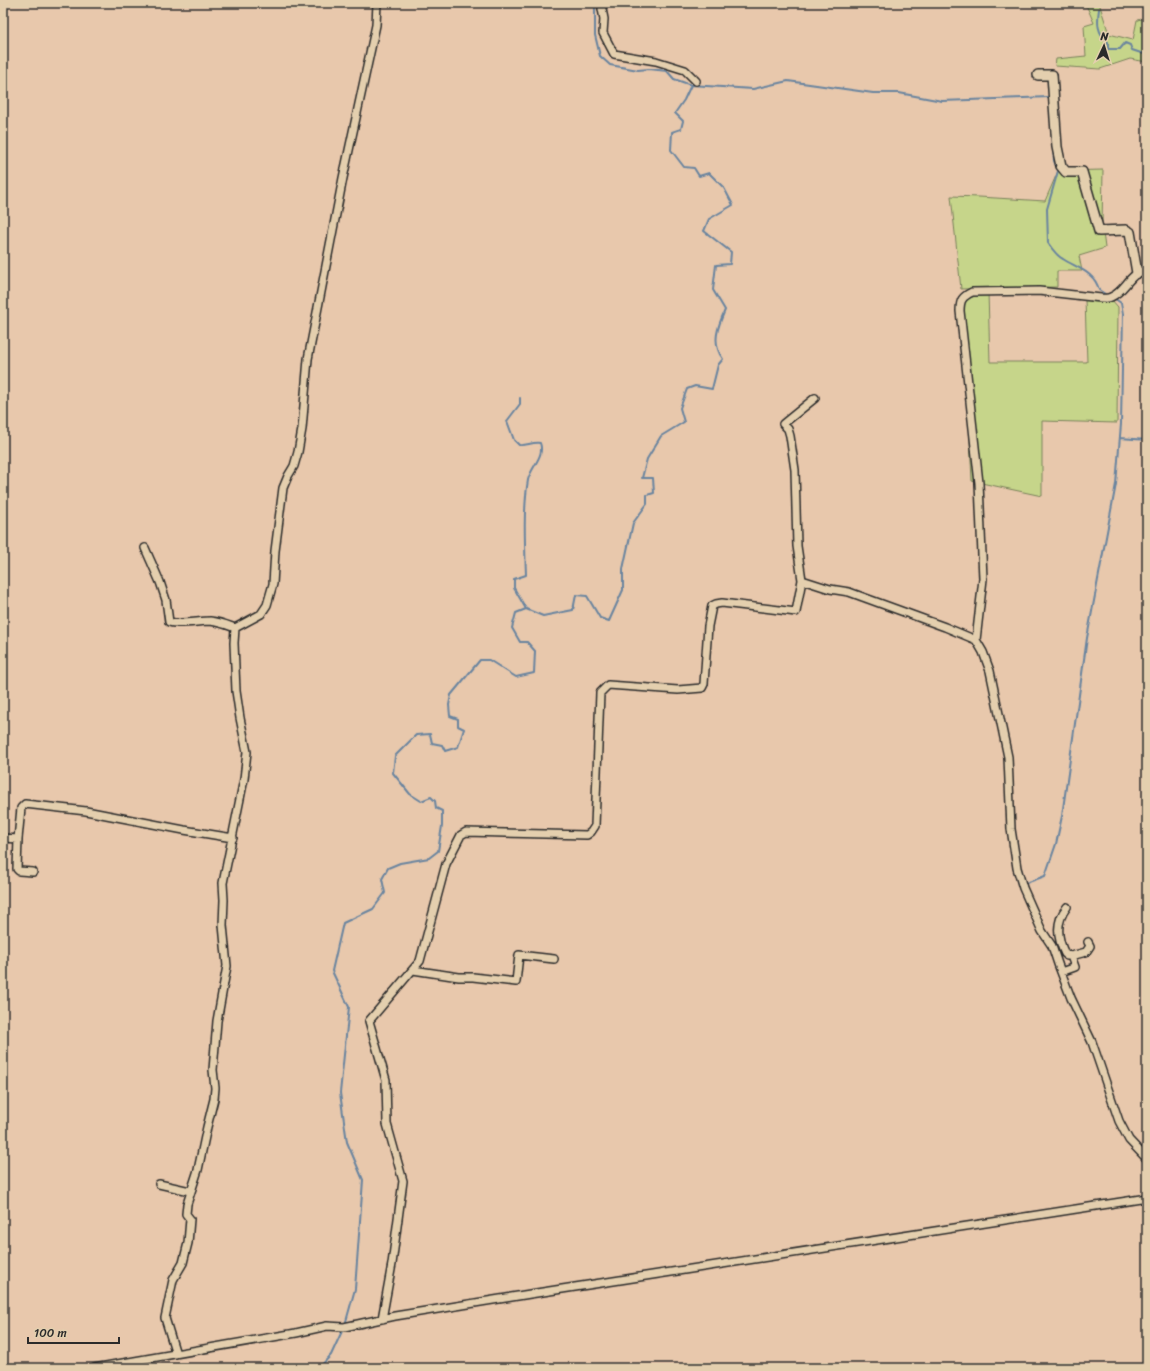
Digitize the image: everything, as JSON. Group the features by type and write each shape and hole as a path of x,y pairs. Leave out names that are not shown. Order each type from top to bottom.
{"street":[{"path":"235,628 261,614 268,605 273,584 275,550 283,488 294,466 298,452 302,429 308,358 343,178 376,25 376,3"},
{"path":"602,3 604,19 603,33 614,54 656,61 685,70 696,81"},
{"path":"1038,75 1052,75 1056,140 1061,166 1066,172 1082,172 1099,231 1126,230 1130,232 1137,273"},
{"path":"1147,270 1134,275 1125,286 1110,298 1039,291 972,292 963,296 960,311 979,484 983,579 976,640 983,652 990,670 1008,757 1011,829 1017,868 1023,888 1042,931 1052,946 1071,998 1092,1042 1119,1121 1129,1140 1147,1159"},
{"path":"382,1319 392,1264 403,1181 387,1124 386,1080 370,1021 420,961 446,864 461,835 466,832 587,835 591,832 594,826 596,811 600,693 604,688 608,685 678,690 702,688 704,684 708,626 712,606 722,603 796,612 802,580 797,546 795,470 790,436 788,429 783,424 815,398"},
{"path":"145,548 166,600 169,622 221,622 235,628"},
{"path":"802,580 849,592 945,627 976,640"},
{"path":"176,1354 165,1318 173,1280 183,1263 188,1243 190,1220 186,1214 190,1192 198,1170 214,1099 215,1088 213,1070 217,1021 227,966 223,925 223,883 244,779 247,752 236,691 234,643 235,628"},
{"path":"33,872 20,871 17,869 21,808 25,804 86,812 233,838"},
{"path":"3,838 18,839"},
{"path":"1061,972 1076,967 1071,956 1065,954 1058,933 1060,919 1067,907"},
{"path":"1056,959 1086,952 1090,946 1088,942"},
{"path":"413,970 459,977 516,982 519,955 554,959"},
{"path":"159,1184 190,1192"},
{"path":"94,1368 296,1333 327,1326 344,1327 382,1319 545,1292 1147,1198"}],"green space":[{"path":"1064,3 1099,3 1109,34 1133,40 1137,20 1147,18 1147,62 1130,59 1100,69 1055,66 1056,59 1086,56 1084,26 1094,23 1087,7"},
{"path":"1103,170 1102,225 1105,248 1079,256 1082,271 1057,271 1057,287 961,289 951,196 1045,201 1058,171"},
{"path":"988,292 990,362 1087,362 1085,299 1112,300 1118,307 1117,423 1042,421 1042,496 972,481 963,300"}],"waterway":[{"path":"595,3 595,35 600,56 610,65 638,70 649,69 667,71 674,79 691,85"},
{"path":"1099,9 1099,27 1104,39 1108,42 1108,49 1120,49 1125,43 1130,45 1132,50 1147,55"},
{"path":"345,1325 355,1289 363,1180 347,1142 340,1093 349,1007 332,971 343,923 373,909 385,893 382,879 388,868 400,863 429,858 438,851 442,826 442,811 436,808 435,801 431,797 421,801 410,794 393,773 395,756 416,735 430,734 432,743 442,745 445,751 458,747 464,729 458,726 458,719 450,716 449,705 451,695 480,660 489,660 516,677 534,673 535,651 527,642 520,642 512,628 516,613 526,609 543,616 573,610 576,595 587,596 600,618 609,621 623,590 623,569 633,523 647,504 647,495 654,493 653,478 642,478 647,459 661,436 684,422 680,408 687,389 695,386 712,389 718,365 723,359 717,347 717,334 725,310 713,290 716,265 730,264 731,252 704,231 709,219 733,205 724,188 709,173 699,176 694,168 684,167 671,150 672,132 681,129 683,121 675,113 684,100 691,85 753,89 788,81 873,93 899,93 942,101 1049,97"},
{"path":"1053,147 1054,161 1058,171 1047,209 1048,243 1061,258 1090,275 1094,279 1099,290 1108,296"},
{"path":"1026,883 1045,876 1056,844 1062,816 1087,638 1116,484 1121,424 1123,314 1121,303 1114,298"},
{"path":"520,398 520,404 507,421 514,440 519,445 540,443 541,448 539,457 528,480 526,491 526,575 514,579 514,588 526,609"},
{"path":"1120,438 1147,440"},
{"path":"319,1368 331,1355 343,1329"}]}
